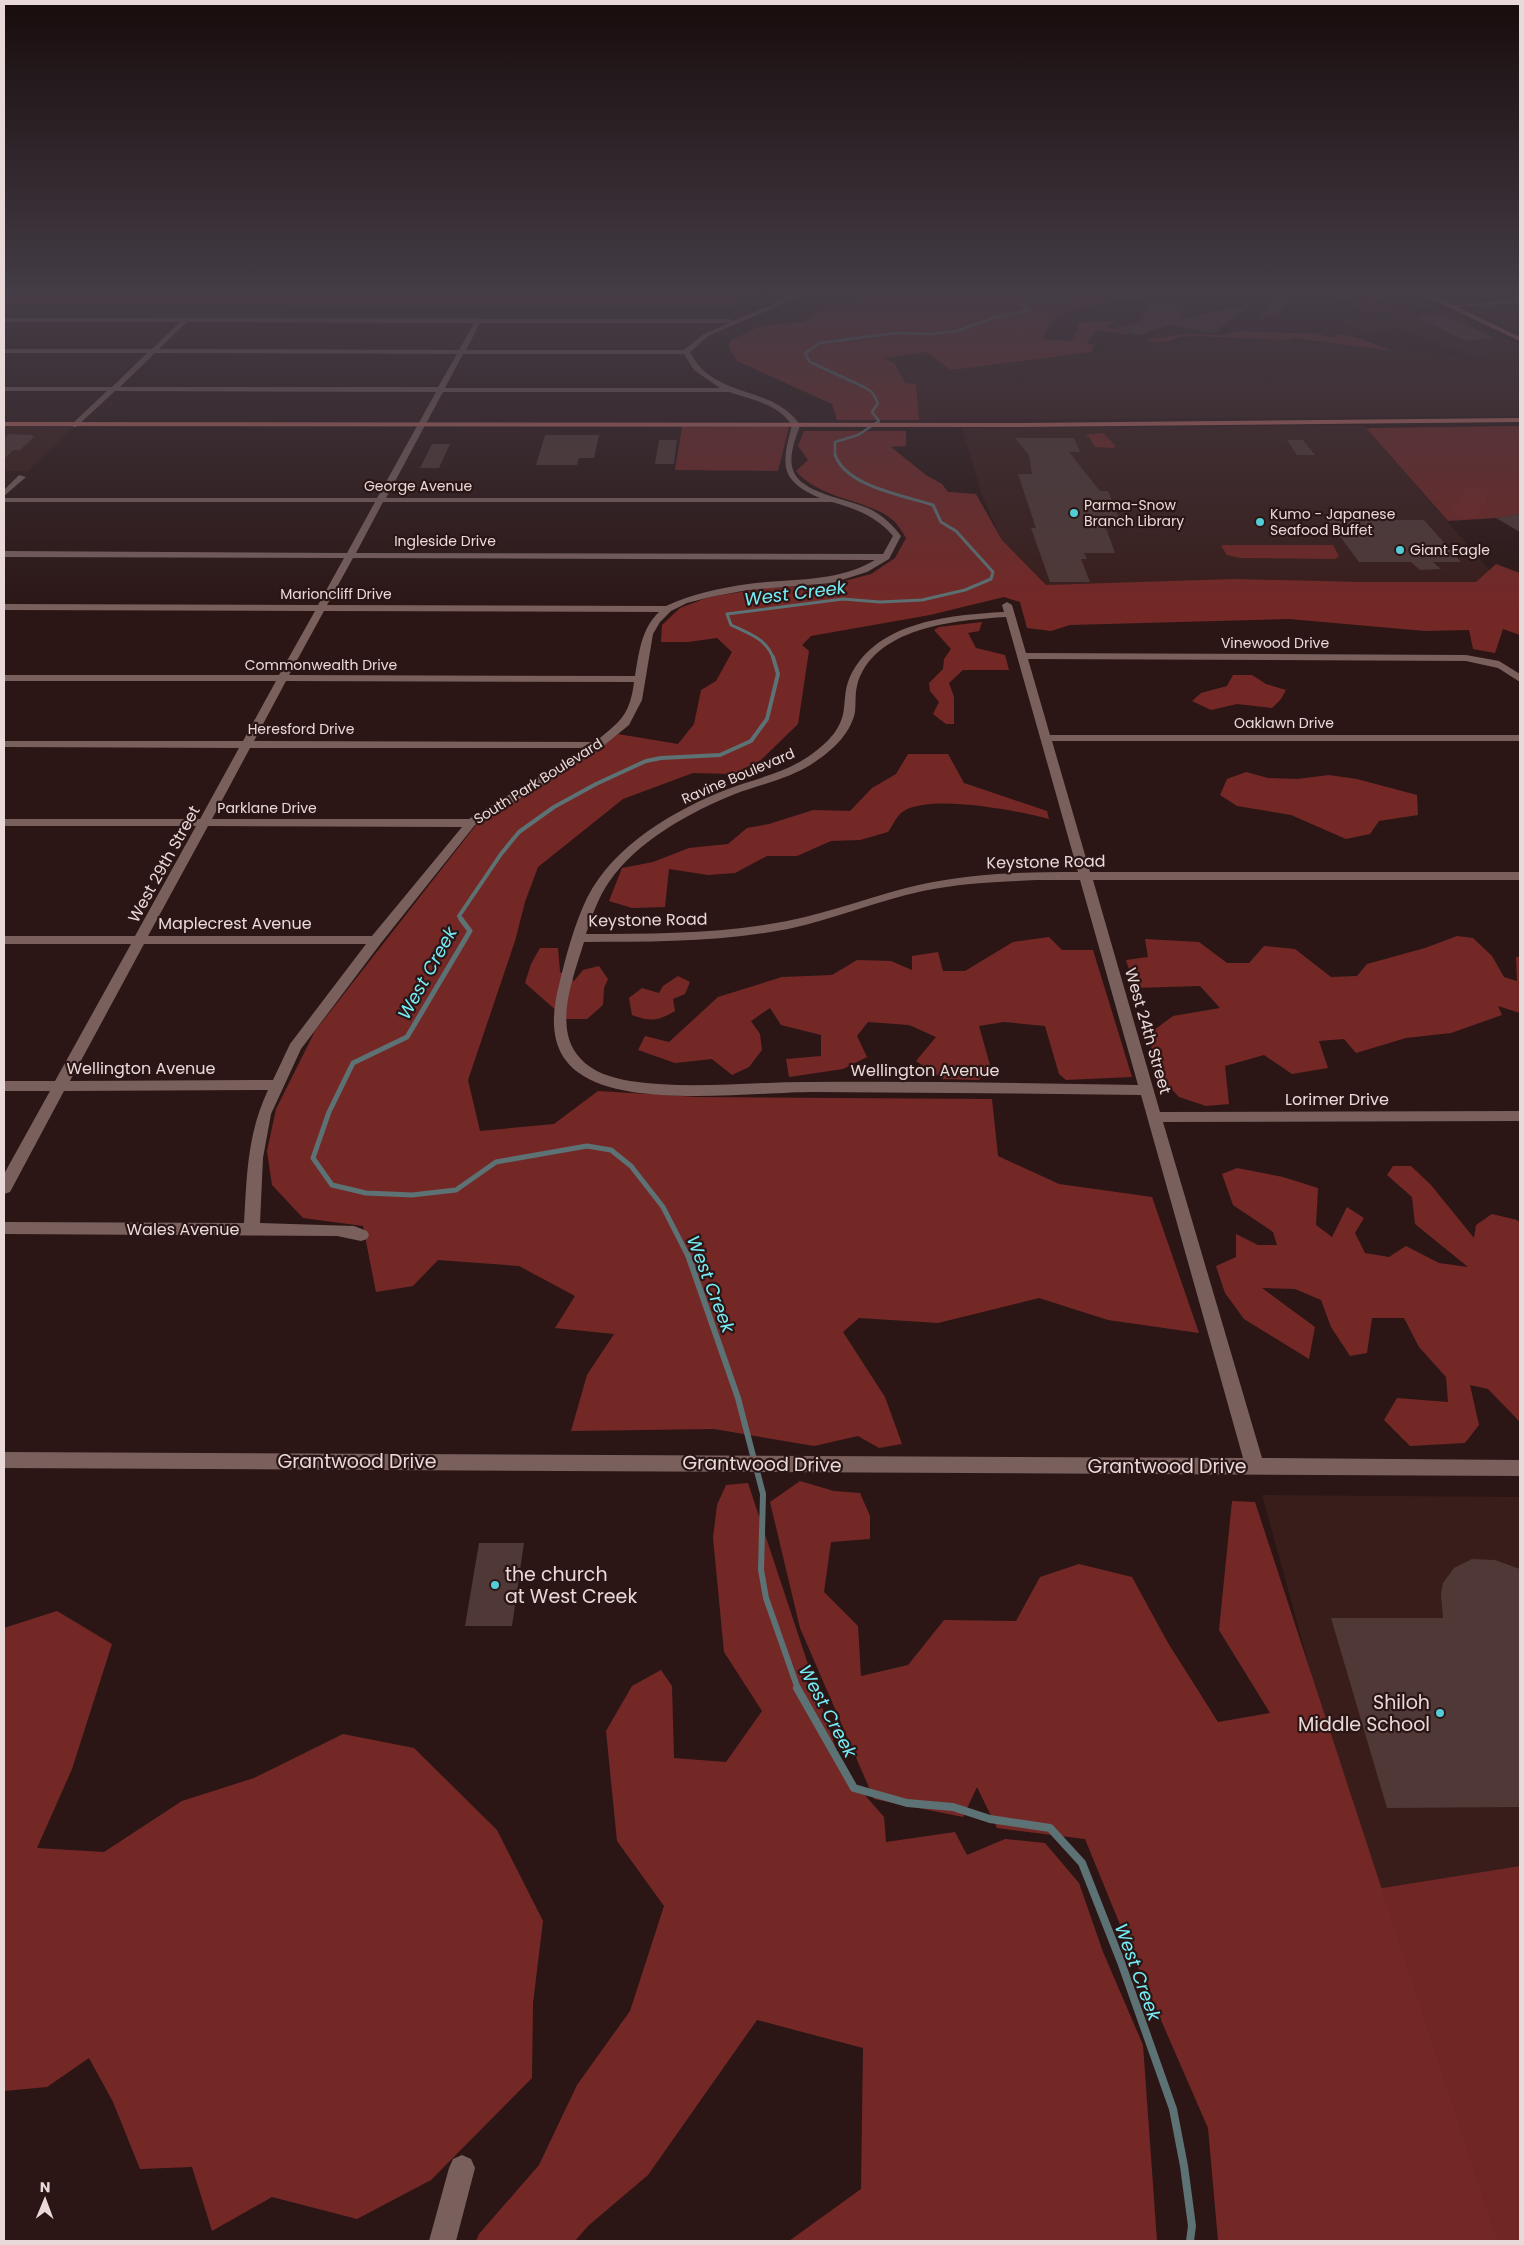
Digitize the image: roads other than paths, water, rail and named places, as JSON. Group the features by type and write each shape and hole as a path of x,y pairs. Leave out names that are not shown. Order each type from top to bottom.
{"main road":[{"path":"4,424 918,425 1520,420"}],"street":[{"path":"76,425 102,401"},
{"path":"382,498 435,401"},
{"path":"762,401 780,407 791,415 796,425 788,459 789,471 797,482 833,500 867,510 885,522 897,536 886,557"},
{"path":"4,494 22,477"},
{"name":"George Avenue","path":"4,500 382,498 833,500"},
{"name":"West 29th Street","path":"4,1188 382,498"},
{"name":"Ingleside Drive","path":"4,554 886,557"},
{"name":"South Park Boulevard","path":"252,1230 255,1158 264,1114 295,1048 376,940 471,823 598,745 624,723 637,700 648,634 656,620 668,609 684,601 709,594 748,587 832,580 864,570 886,557"},
{"name":"Marioncliff Drive","path":"4,607 668,609"},
{"name":"West 24th Street","path":"1009,609 1048,738 1146,1090 1255,1466"},
{"name":"Ravine Boulevard","path":"704,1090 638,1087 608,1083 585,1072 569,1056 560,1034 559,1007 579,938 595,894 624,856 690,809 732,791 787,773 806,764 833,742 849,718 852,684 860,666 882,645 917,626 1009,609"},
{"name":"Vinewood Drive","path":"1023,656 1466,658 1498,664 1507,668 1520,679"},
{"name":"Commonwealth Drive","path":"4,678 639,679"},
{"name":"Oaklawn Drive","path":"1048,738 1520,738"},
{"name":"Heresford Drive","path":"4,744 598,745"},
{"name":"Parklane Drive","path":"4,822 471,823"},
{"name":"Keystone Road","path":"579,938 672,938 722,935 788,925 941,884 993,878 1520,876"},
{"name":"Maplecrest Avenue","path":"4,940 376,940"},
{"name":"Wellington Avenue","path":"4,1086 278,1085"},
{"name":"Wellington Avenue","path":"704,1090 773,1087 1146,1090"},
{"name":"Lorimer Drive","path":"1154,1117 1520,1116"},
{"name":"Wales Avenue","path":"4,1228 337,1230 354,1232 361,1235"},
{"name":"Grantwood Drive","path":"4,1460 1520,1468"},
{"path":"442,2241 462,2168"}],"waterway":[{"name":"West Creek","path":"835,454 835,442 858,435 879,421 872,412 878,403 877,401"},
{"name":"West Creek","path":"773,658 762,641 731,625 727,614 843,599 880,602 922,600 965,590 991,579 993,572 956,531 941,522 933,505 863,482 850,474 841,465 835,454"},
{"name":"West Creek","path":"462,920 459,916 501,854 519,832 554,807 596,784 646,761 661,758 720,755 751,741 767,719 778,674 773,657"},
{"name":"West Creek","path":"461,919 470,931 407,1037 353,1063 329,1112 313,1158 332,1185 366,1193 412,1195 456,1190 496,1162 587,1146 611,1150 631,1166 663,1207 688,1256"},
{"name":"West Creek","path":"688,1255 738,1398 763,1494 761,1570 766,1598 798,1689"},
{"name":"West Creek","path":"797,1688 854,1788 907,1803 953,1807 990,1819 1050,1828 1082,1863 1121,1962 1173,2109 1184,2166 1192,2226 1190,2241"}],"place":[{"name":"Parma-Snow Branch Library","path":"1074,513"},
{"name":"Kumo - Japanese Seafood Buffet","path":"1260,522"},
{"name":"Giant Eagle","path":"1400,550"},
{"name":"the church at West Creek","path":"495,1585"},
{"name":"Shiloh Middle School","path":"1440,1713"}]}
